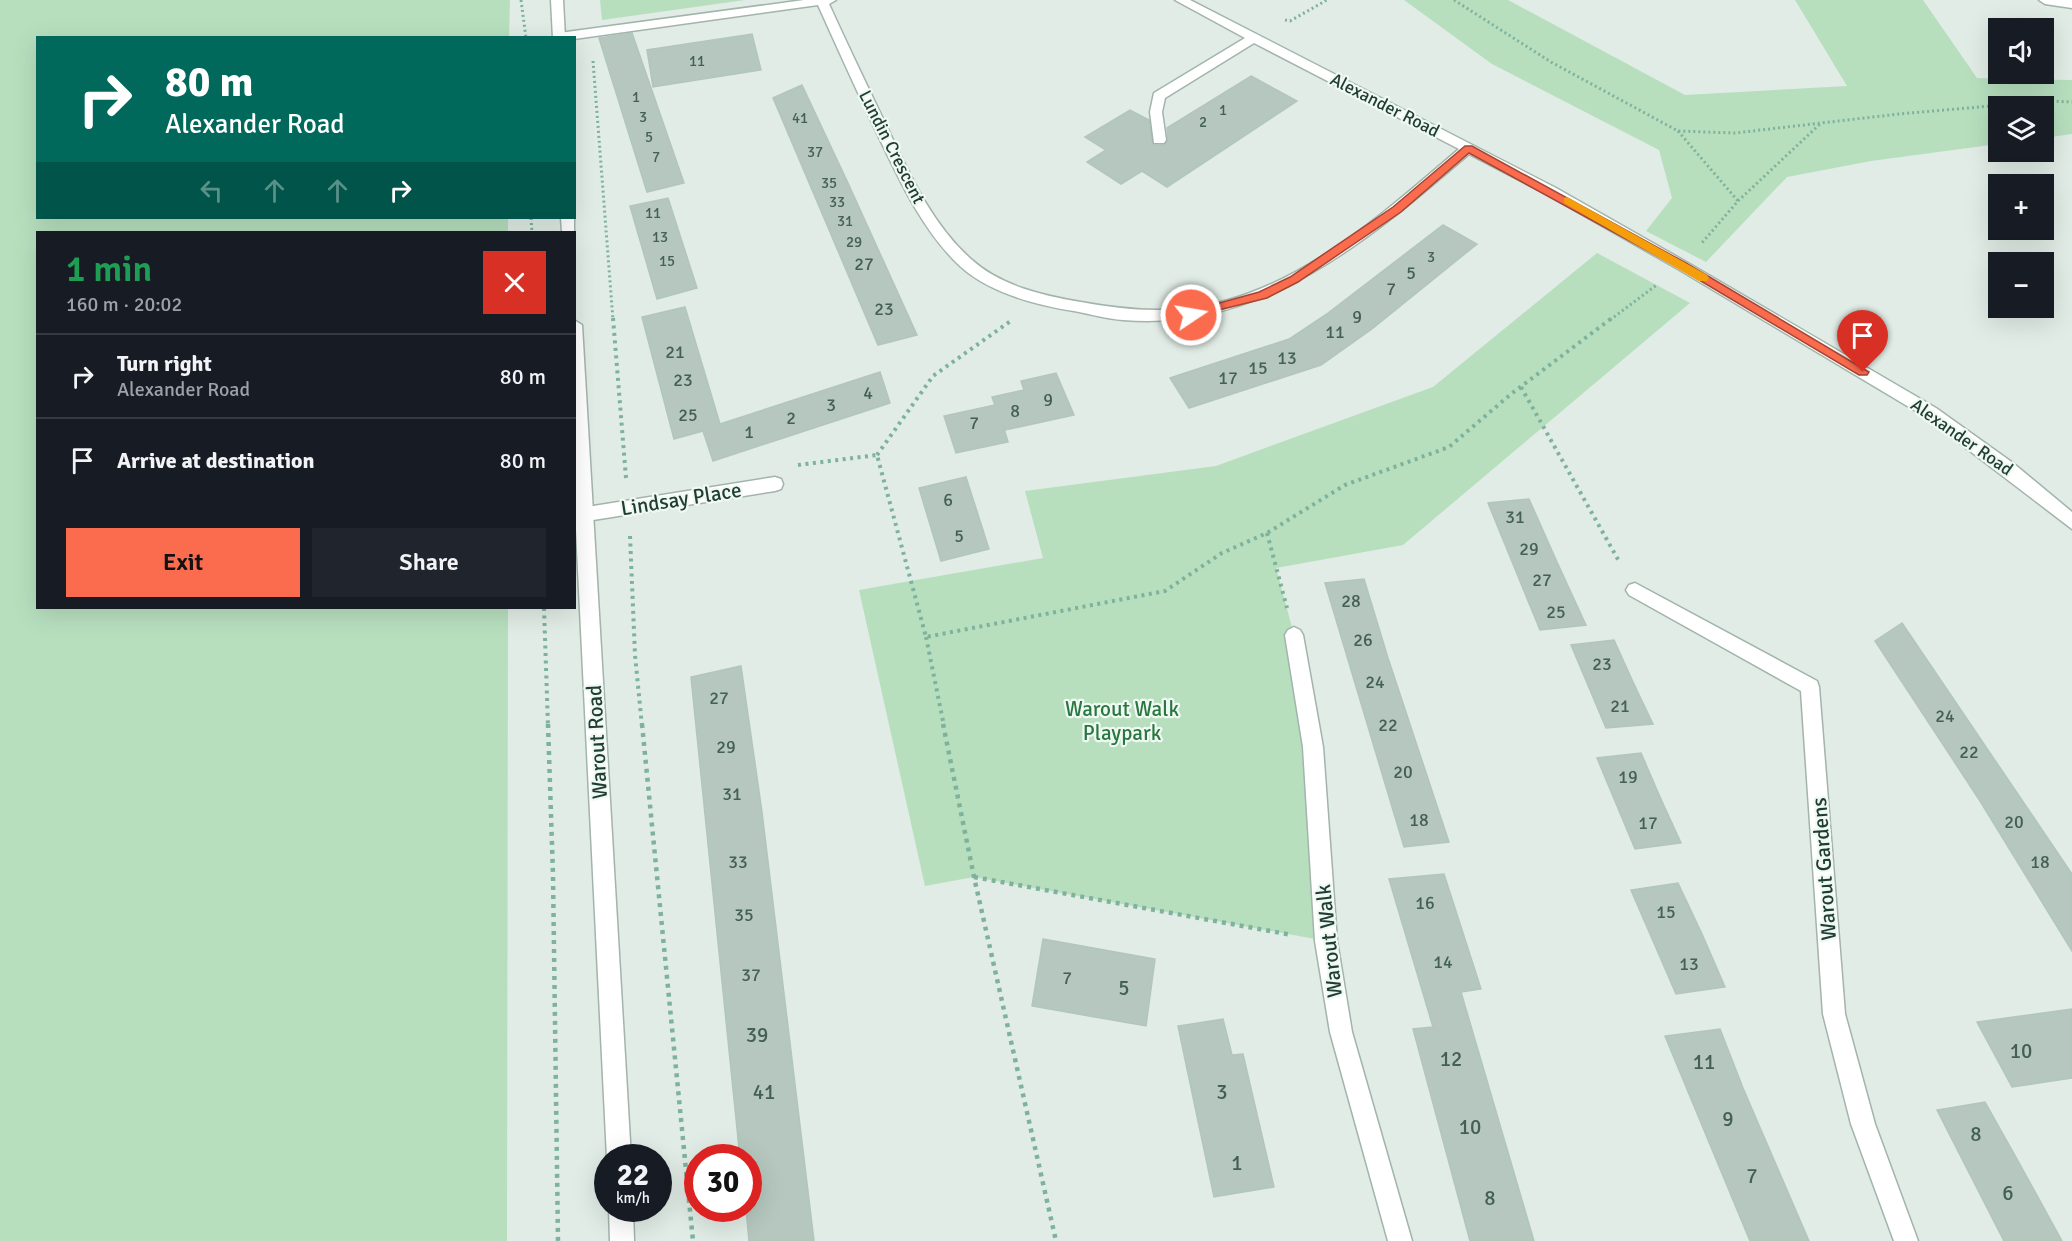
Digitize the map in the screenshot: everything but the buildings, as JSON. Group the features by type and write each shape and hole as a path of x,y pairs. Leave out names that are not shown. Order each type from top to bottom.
{"street":[{"path":"557,0 559,36"},
{"name":"Alexander Road","path":"1181,0 1468,148 1683,266 1930,412 2007,468 2072,522"},
{"path":"2046,0 2072,4"},
{"path":"567,36 826,1"},
{"name":"Lundin Crescent","path":"826,1 908,183 927,216 967,264 999,282 1041,299 1115,316 1191,315 1263,295 1294,280 1397,210 1468,148"},
{"path":"1159,140 1156,112 1159,96 1253,38"},
{"name":"Warout Road","path":"576,356 618,1144"},
{"name":"Lindsay Place","path":"586,514 775,484"},
{"name":"Warout Gardens","path":"1635,590 1810,687 1834,1014 1863,1124 1906,1241"},
{"name":"Warout Walk","path":"1294,635 1313,747 1326,941 1341,1032 1400,1241"},
{"path":"621,1222 622,1241"}],"path":[{"path":"521,0 526,36"},
{"path":"1454,0 1551,62 1678,130 1738,201"},
{"path":"591,33 628,507 635,655 693,1241"},
{"path":"1678,130 1735,133 2048,101 2072,102"},
{"path":"926,637 1166,591 1222,553 1267,533 1345,485 1449,447 1521,387 1683,266 1738,201 1820,123"},
{"path":"775,484 792,465 877,455 933,376 1041,299"},
{"path":"1521,387 1635,590"},
{"path":"877,455 926,637 974,877 1056,1241"},
{"path":"1267,533 1294,635"},
{"path":"544,609 553,874 558,1241"},
{"path":"974,877 1326,941"}],"green space":[{"path":"0,0 510,0 509,36 36,36 36,219 508,219 508,231 36,231 36,609 508,609 507,1241 0,1241"},
{"path":"600,0 745,0 602,20"},
{"path":"1404,0 1508,0 1685,95 1847,86 1795,0 1923,0 1977,78 1988,78 1988,84 2054,84 2054,80 2072,80 2072,134 2054,136 2054,96 1988,96 1988,145 1871,161 1787,177 1706,262 1646,231 1672,198 1659,150 1492,64"},
{"name":"Warout Walk Playpark","path":"1597,253 1690,303 1403,545 1276,568 1294,635 1326,941 974,877 925,886 859,590 1043,558 1025,491 1216,466 1433,387"}],"slow traffic":[{"path":"1567,201 1703,278"}],"route":[{"path":"1191,315 1228,307 1263,295 1294,280 1397,210 1468,148 1551,191 1863,372"}]}
